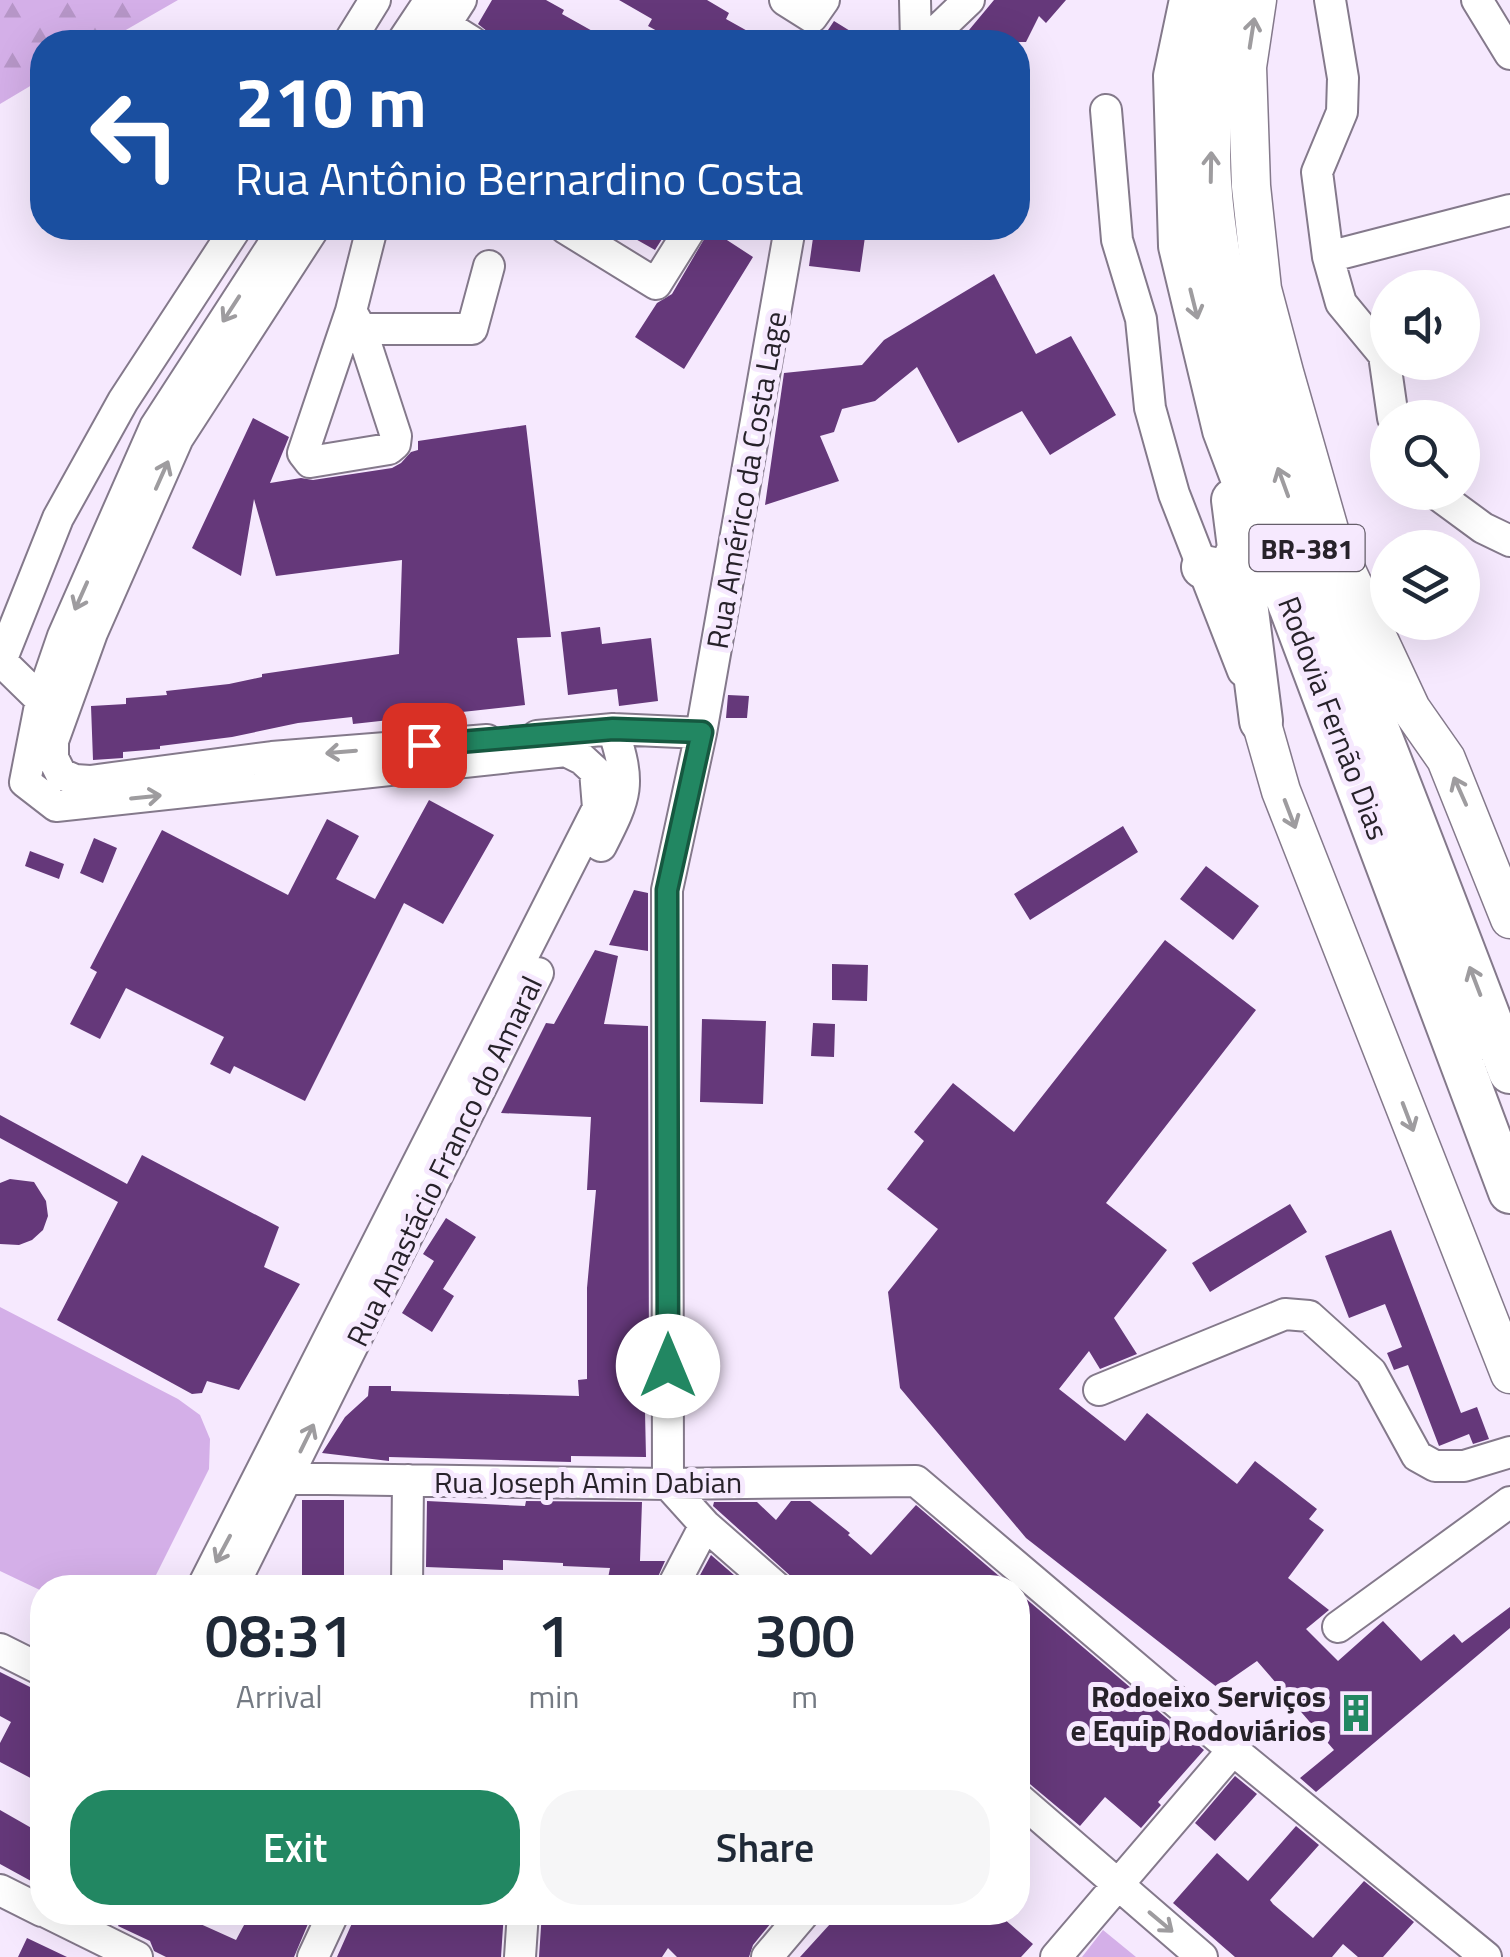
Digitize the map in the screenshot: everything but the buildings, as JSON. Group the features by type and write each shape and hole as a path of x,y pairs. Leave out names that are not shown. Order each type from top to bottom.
{"highway":[{"name":"Rodovia Fernão Dias","path":"1191,0 1176,76 1180,246 1224,430 1510,1192"},
{"name":"Rodovia Fernão Dias","path":"1223,0 1216,54 1210,180 1224,294 1264,427 1313,565 1510,1072"},
{"name":"BR-381","path":"1224,430 1221,558 1262,721"},
{"path":"1332,540 1412,816"}],"main road":[{"name":"BR-381","path":"1258,0 1247,67 1252,186 1262,289 1332,540 1411,709 1446,758 1510,919"},
{"name":"BR-381","path":"1262,721 1281,791 1510,1374"}],"street":[{"path":"356,30 375,0"},
{"path":"785,0 812,18 824,0"},
{"path":"915,0 916,30"},
{"path":"938,30 969,0"},
{"path":"1330,0 1343,78 1342,112 1317,172 1328,257 1341,303 1384,355 1390,400"},
{"path":"1477,0 1510,54"},
{"path":"1106,110 1118,240 1141,319 1150,408 1174,494 1221,558"},
{"path":"1328,257 1510,210"},
{"path":"41,700 1,661 58,518 123,401 228,240"},
{"path":"276,240 154,426 63,636 41,700 25,782 56,806 274,770 613,729 702,732"},
{"path":"274,770 75,780 61,774 54,758 53,740 92,633 178,438 306,240"},
{"path":"370,240 356,320 472,329 489,266"},
{"path":"584,240 656,284 684,240"},
{"name":"Rua Américo da Costa Lage","path":"668,1484 667,890 702,732 788,240"},
{"path":"1459,510 1510,542"},
{"name":"Rua Anastácio Franco do Amaral","path":"211,1575 274,1478 622,804 626,775 613,729"},
{"name":"Rua Anastácio Franco do Amaral","path":"237,1575 274,1478 598,808 595,771 582,758 566,751 274,770"},
{"path":"1099,1390 1285,1314 1308,1316 1370,1372 1417,1456 1435,1466 1464,1466 1510,1452"},
{"name":"Rua Joseph Amin Dabian","path":"274,1478 668,1484 916,1480 1028,1575"},
{"path":"407,1575 408,1480"},
{"path":"668,1484 705,1525 761,1575"},
{"path":"1338,1627 1510,1502"},
{"path":"679,1575 705,1525"},
{"name":"Rua Joseph Amin Dabian","path":"1030,1577 1233,1750"},
{"path":"0,1649 30,1664"},
{"path":"1056,1957 1233,1750 1486,1957"},
{"path":"1030,1808 1202,1957"},
{"path":"0,1890 30,1905"},
{"path":"71,1925 136,1957"},
{"path":"313,1957 328,1925"},
{"path":"520,1957 522,1925"},
{"path":"766,1957 794,1925"}],"green space":[{"path":"0,0 178,0 126,30 30,30 30,86 0,104"},
{"path":"0,1307 178,1399 200,1415 210,1439 209,1469 156,1575 30,1575 30,1585 0,1571"},
{"path":"1103,1930 1136,1957 1082,1957"}],"place":[{"name":"Rodoeixo Serviços e Equip Rodoviários","path":"1356,1713"}],"route":[{"path":"424,745 613,729 702,732 667,890 668,1366"}]}
